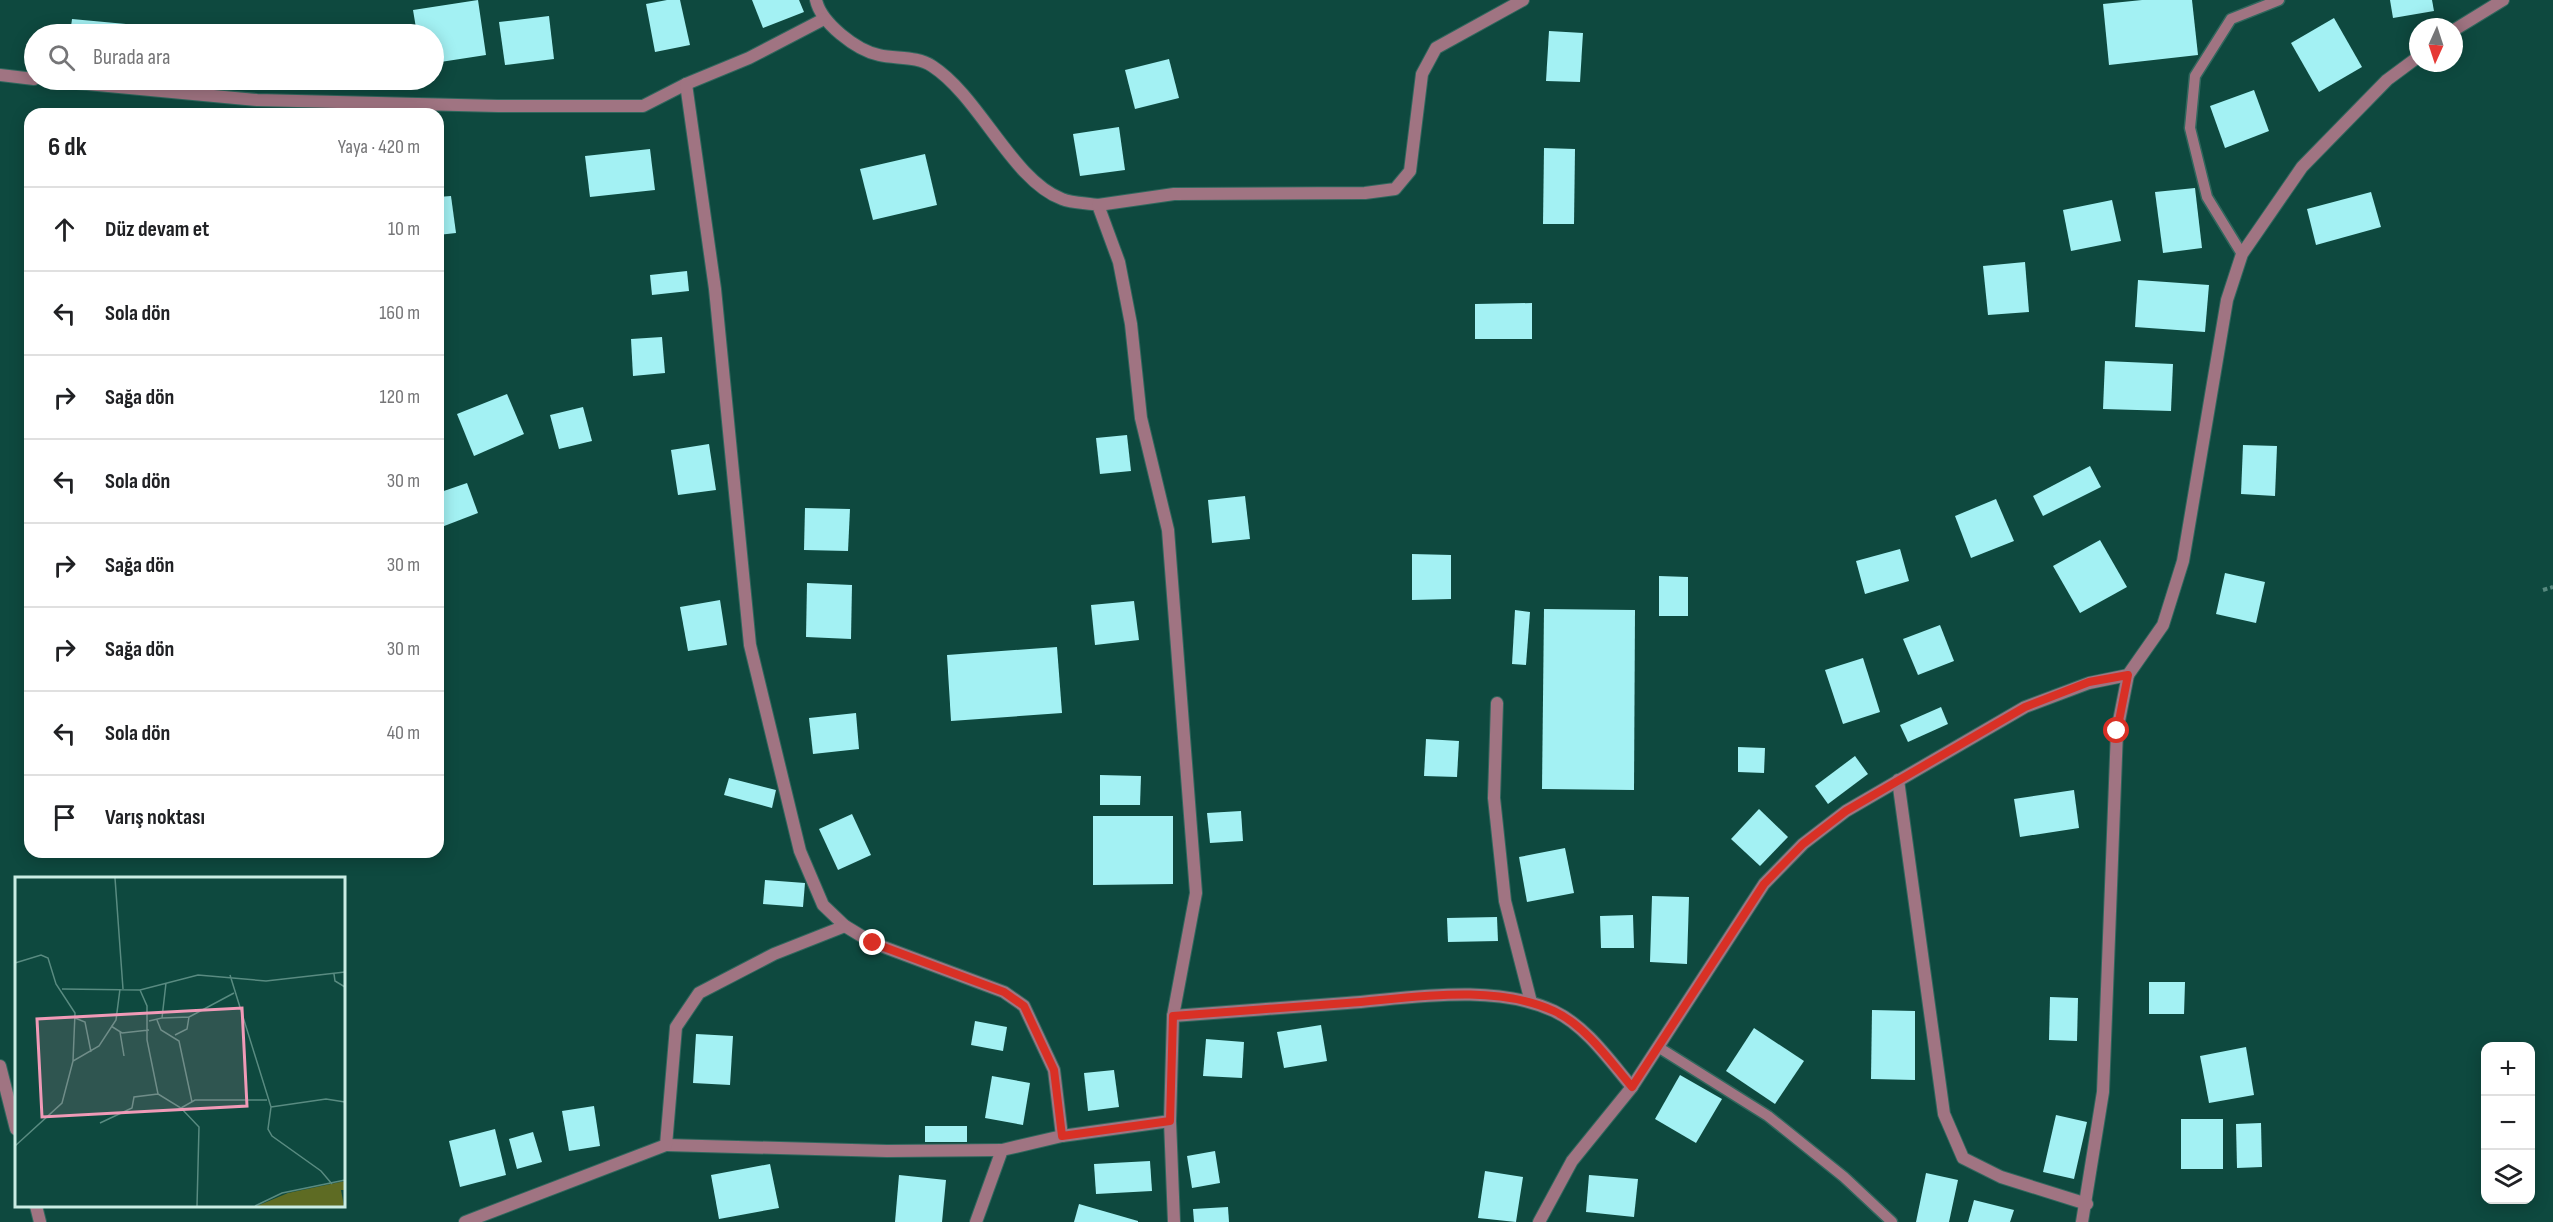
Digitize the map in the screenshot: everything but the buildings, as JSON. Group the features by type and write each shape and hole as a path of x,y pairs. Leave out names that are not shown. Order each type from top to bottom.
{"street":[{"path":"816,0 824,19 859,46 876,55 920,60 933,66 966,97 1029,177 1062,199 1098,205 1174,194 1365,193 1395,189 1410,171 1422,74 1436,48 1523,0"},
{"path":"2463,24 2503,0"},
{"path":"150,90 256,100 498,106 643,106 686,84 749,58 824,19"},
{"path":"2082,1222 2087,1204 2103,1092 2117,731 2128,675 2163,625 2183,561 2227,300 2242,254 2302,167 2387,80 2409,64"},
{"path":"0,75 24,78"},
{"path":"686,84 715,289 750,645 800,851 823,905 845,926 873,943 1004,992 1024,1006 1054,1070 1062,1136"},
{"path":"1098,205 1119,262 1131,324 1141,418 1168,530 1196,893 1173,1016 1170,1121 1174,1222"},
{"path":"1539,1222 1572,1161 1632,1087 1764,884 1803,844 1837,817 2025,707 2089,682 2128,675"},
{"path":"1497,704 1494,798 1505,900 1531,1002"},
{"path":"1898,780 1944,1114 1963,1158 2001,1177 2087,1204"},
{"path":"666,1145 676,1027 699,993 774,954 845,926"},
{"path":"1173,1016 1417,997 1502,995 1531,1002 1557,1012 1593,1040 1632,1087"},
{"path":"0,1066 15,1126"},
{"path":"465,1222 666,1145 887,1151 1002,1150 1062,1136 1170,1121"},
{"path":"976,1222 1002,1150"},
{"path":"36,1207 40,1222"}],"lane":[{"path":"2242,254 2207,197 2190,128 2195,76 2230,19 2279,0"},
{"path":"1658,1047 1768,1116 1844,1176 1892,1222"}],"path":[{"path":"2543,590 2553,587"}],"route":[{"path":"873,943 1004,992 1024,1006 1054,1070 1062,1136 1170,1121 1173,1016 1417,997 1502,995 1531,1002 1557,1012 1593,1040 1632,1087 1764,884 1803,844 1846,811 2025,707 2089,682 2128,675 2117,731"}]}
